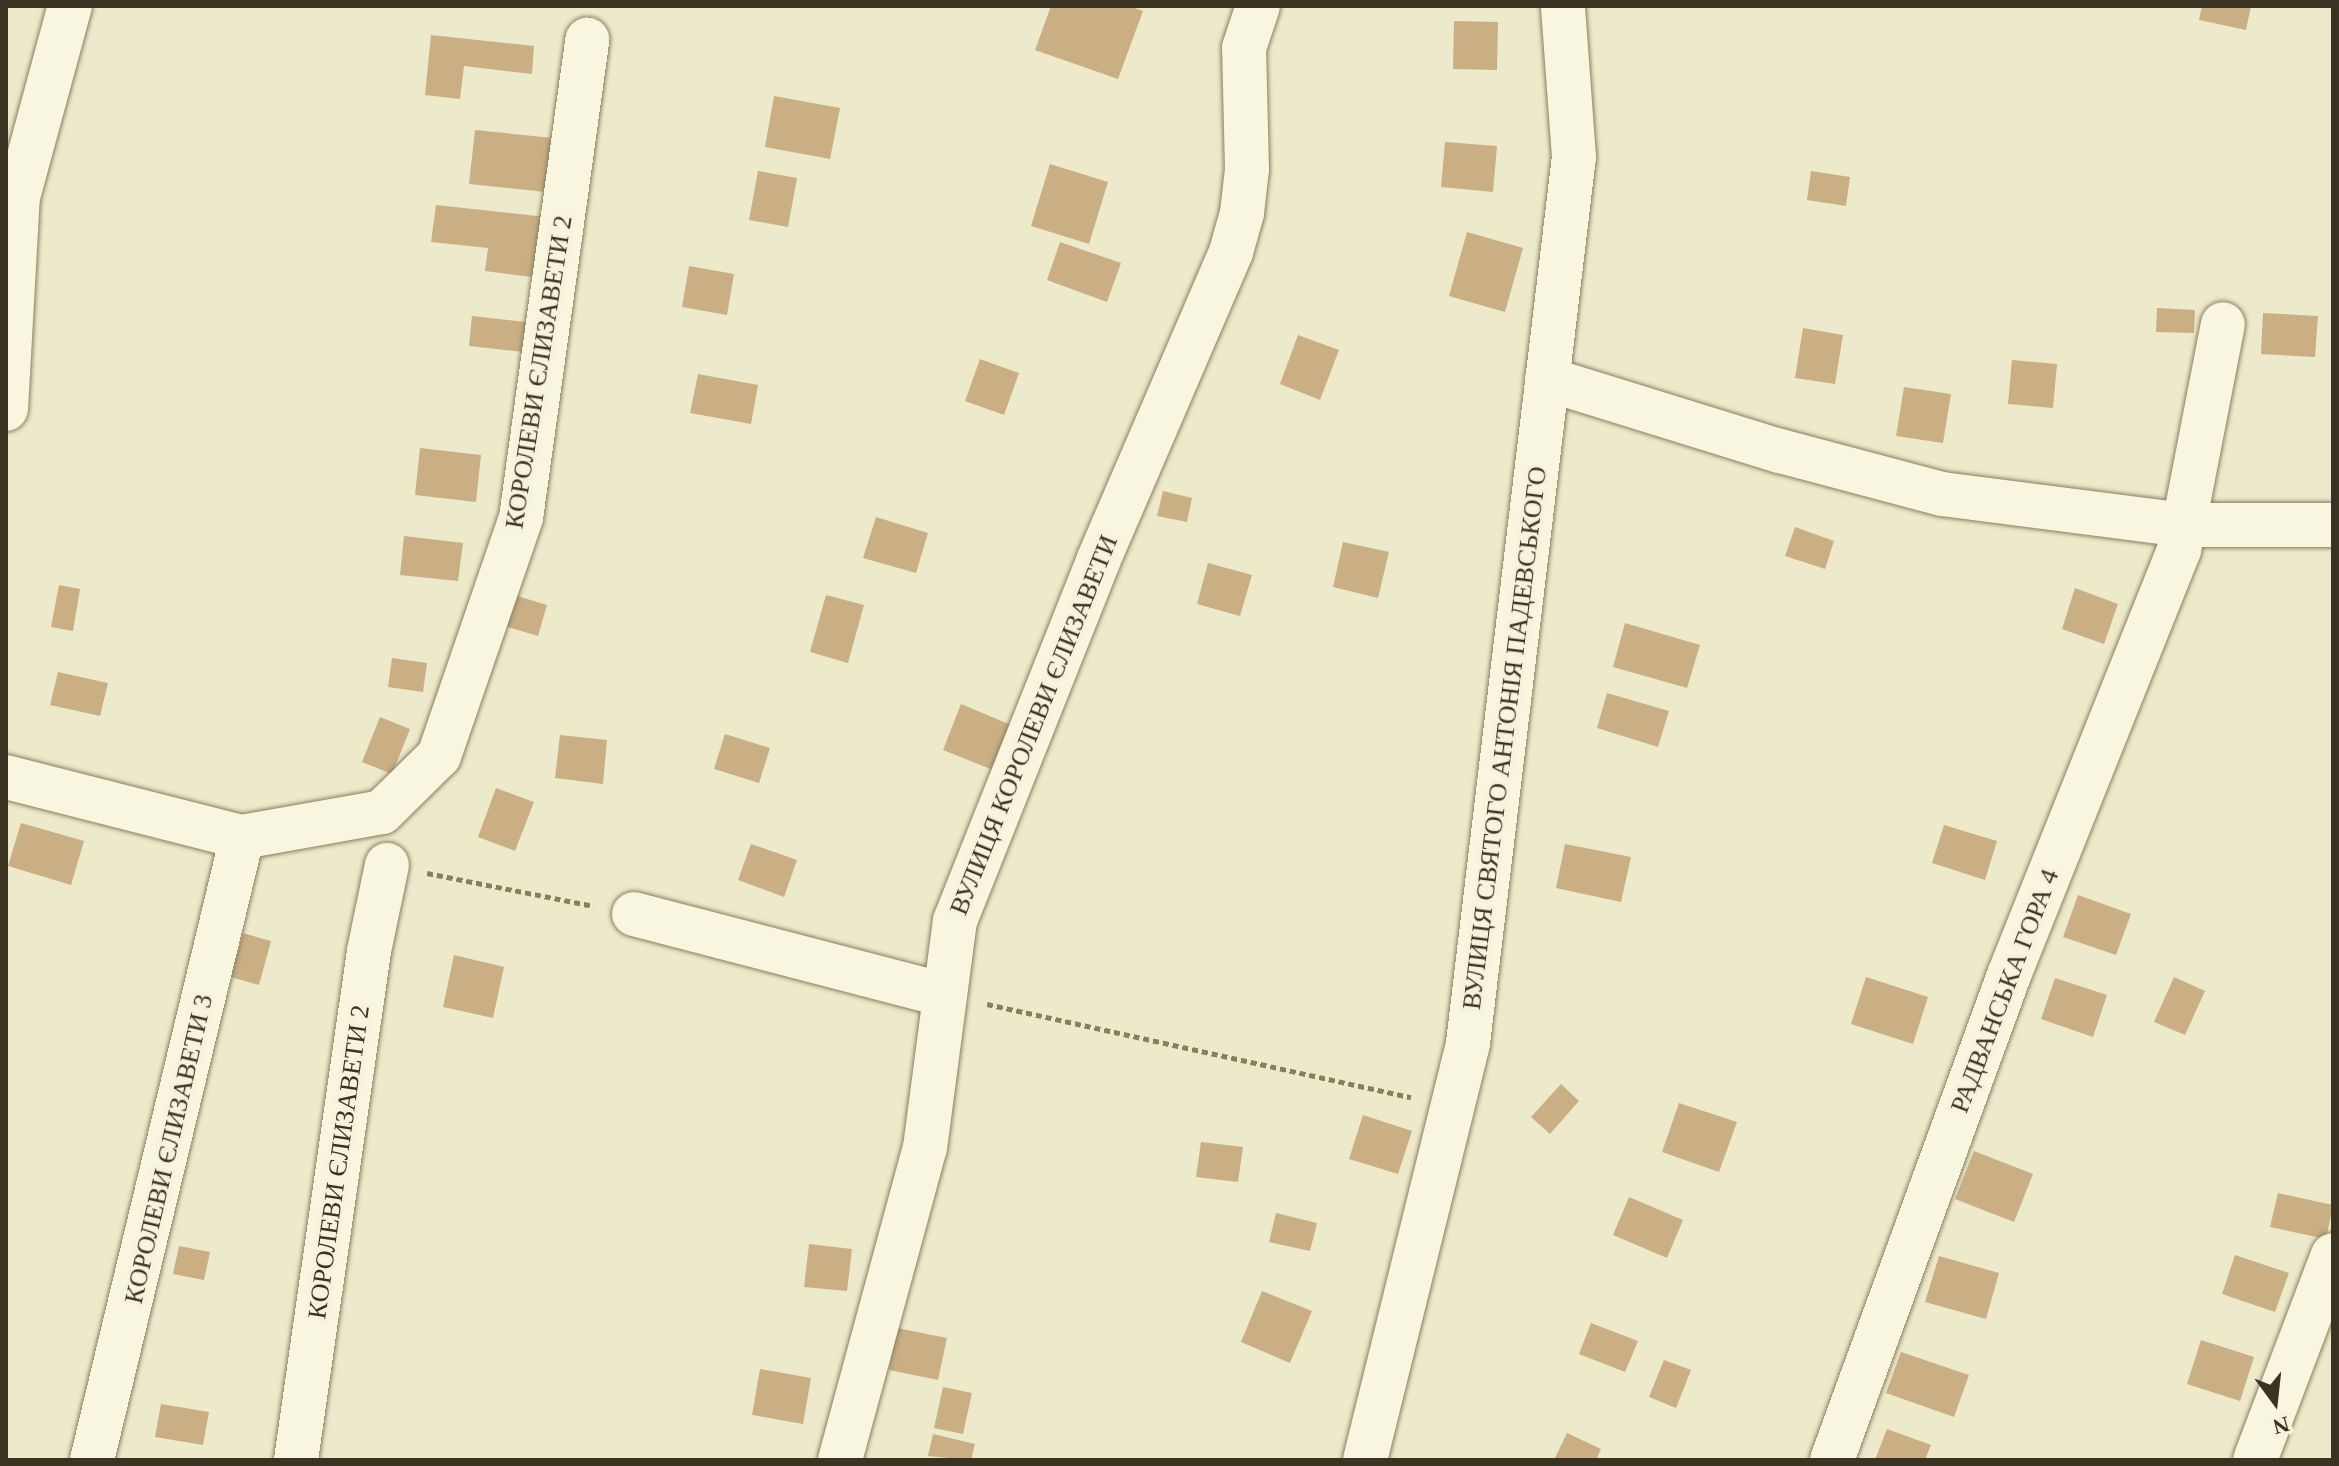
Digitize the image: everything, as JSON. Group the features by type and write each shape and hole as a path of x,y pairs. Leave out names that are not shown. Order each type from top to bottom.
{"street":[{"path":"6,409 18,197 70,6"},
{"name":"ВУЛИЦЯ КОРОЛЕВИ ЄЛИЗАВЕТИ","path":"840,1460 925,1148 955,921 1098,561 1231,252 1247,169 1244,48 1258,6"},
{"name":"ВУЛИЦЯ СВЯТОГО АНТОНІЯ ПАДЕВСЬКОГО","path":"1365,1460 1455,1107 1468,1043 1574,157 1563,6"},
{"name":"КОРОЛЕВИ ЄЛИЗАВЕТИ 2","path":"6,777 242,837 382,812 439,756 521,518 587,40"},
{"name":"РАДВАНСЬКА ГОРА 4","path":"1832,1460 2009,975 2185,525 2223,324"},
{"path":"1547,379 1928,491 2185,525 2333,525"},
{"name":"КОРОЛЕВИ ЄЛИЗАВЕТИ 3","path":"92,1460 242,837"},
{"name":"КОРОЛЕВИ ЄЛИЗАВЕТИ 2","path":"296,1460 367,966 387,865"},
{"path":"634,914 945,995"},
{"path":"2255,1460 2333,1255"}],"path":[{"path":"387,865 634,914"},
{"path":"945,995 1455,1107"}],"building":[{"path":"1051,6 1129,6 1143,11 1118,79 1035,50"},
{"path":"2202,6 2251,6 2246,30 2199,20"},
{"path":"1454,21 1498,22 1497,70 1453,69"},
{"path":"431,35 534,46 532,74 464,66 460,99 425,95"},
{"path":"774,96 840,108 830,159 765,147"},
{"path":"475,130 553,138 546,192 469,184"},
{"path":"1445,142 1497,146 1493,192 1441,187"},
{"path":"1050,164 1108,182 1089,244 1031,226"},
{"path":"758,171 797,178 788,227 749,220"},
{"path":"1811,171 1850,177 1846,206 1807,200"},
{"path":"436,205 546,217 539,278 485,271 488,248 431,242"},
{"path":"1467,232 1523,248 1505,312 1449,296"},
{"path":"1060,242 1121,263 1107,302 1047,280"},
{"path":"689,266 734,274 727,315 682,307"},
{"path":"2157,308 2195,310 2194,333 2156,332"},
{"path":"2263,313 2318,316 2315,357 2261,354"},
{"path":"472,316 535,323 532,353 469,346"},
{"path":"1803,328 1843,335 1835,384 1795,378"},
{"path":"1298,335 1339,350 1320,400 1280,384"},
{"path":"980,359 1019,373 1004,415 965,401"},
{"path":"2012,360 2057,364 2053,408 2008,404"},
{"path":"698,374 758,385 751,424 690,413"},
{"path":"1904,387 1951,394 1943,443 1896,436"},
{"path":"420,448 481,455 476,502 415,495"},
{"path":"1163,491 1192,498 1187,522 1157,516"},
{"path":"876,517 928,533 916,573 863,558"},
{"path":"1795,527 1834,541 1825,569 1785,556"},
{"path":"404,536 463,543 458,581 400,575"},
{"path":"1343,542 1389,552 1378,598 1333,587"},
{"path":"1208,563 1252,575 1240,616 1197,604"},
{"path":"59,585 80,589 73,631 51,627"},
{"path":"2075,588 2118,604 2104,644 2062,629"},
{"path":"504,592 547,605 538,636 495,623"},
{"path":"826,595 864,605 848,663 810,652"},
{"path":"1625,623 1700,645 1687,688 1613,667"},
{"path":"392,658 427,663 423,692 388,687"},
{"path":"58,672 108,683 100,716 50,705"},
{"path":"1607,693 1669,711 1658,747 1597,728"},
{"path":"961,704 1011,725 993,770 943,750"},
{"path":"380,717 410,729 392,774 362,762"},
{"path":"725,734 770,748 759,783 714,769"},
{"path":"560,735 607,740 603,784 555,778"},
{"path":"496,788 534,802 515,851 478,837"},
{"path":"21,823 84,841 71,885 8,866"},
{"path":"1944,825 1997,841 1985,880 1932,863"},
{"path":"751,844 797,860 784,897 738,880"},
{"path":"1565,844 1631,857 1621,902 1556,888"},
{"path":"2078,895 2131,914 2116,955 2063,937"},
{"path":"243,933 271,941 259,985 231,977"},
{"path":"454,955 504,967 493,1018 443,1007"},
{"path":"1866,977 1928,997 1913,1044 1851,1024"},
{"path":"2174,977 2205,991 2185,1035 2154,1022"},
{"path":"2055,978 2107,995 2093,1037 2041,1019"},
{"path":"1561,1084 1579,1101 1550,1134 1531,1117"},
{"path":"1679,1103 1737,1122 1719,1172 1662,1152"},
{"path":"1363,1115 1412,1131 1398,1174 1349,1159"},
{"path":"1201,1142 1243,1147 1238,1182 1196,1177"},
{"path":"1974,1151 2033,1174 2014,1222 1955,1199"},
{"path":"2278,1193 2333,1205 2326,1239 2270,1227"},
{"path":"1629,1197 1683,1220 1667,1258 1613,1235"},
{"path":"1276,1213 1317,1223 1310,1251 1269,1242"},
{"path":"809,1244 852,1249 847,1291 804,1287"},
{"path":"179,1246 210,1252 204,1280 173,1274"},
{"path":"2235,1255 2289,1273 2275,1312 2222,1294"},
{"path":"1939,1256 1999,1273 1986,1319 1925,1302"},
{"path":"1262,1291 1312,1311 1290,1363 1241,1342"},
{"path":"1591,1323 1638,1341 1625,1372 1579,1354"},
{"path":"897,1328 947,1338 938,1380 889,1370"},
{"path":"2201,1340 2254,1357 2240,1401 2187,1384"},
{"path":"1901,1352 1969,1375 1954,1417 1886,1393"},
{"path":"1664,1360 1691,1370 1676,1408 1649,1397"},
{"path":"760,1369 811,1378 803,1424 752,1415"},
{"path":"943,1387 972,1393 963,1434 934,1428"},
{"path":"161,1404 209,1412 203,1445 155,1437"},
{"path":"1887,1429 1931,1445 1925,1460 1875,1460"},
{"path":"1567,1433 1601,1449 1596,1460 1555,1458"},
{"path":"933,1434 975,1444 971,1460 928,1456"}]}
